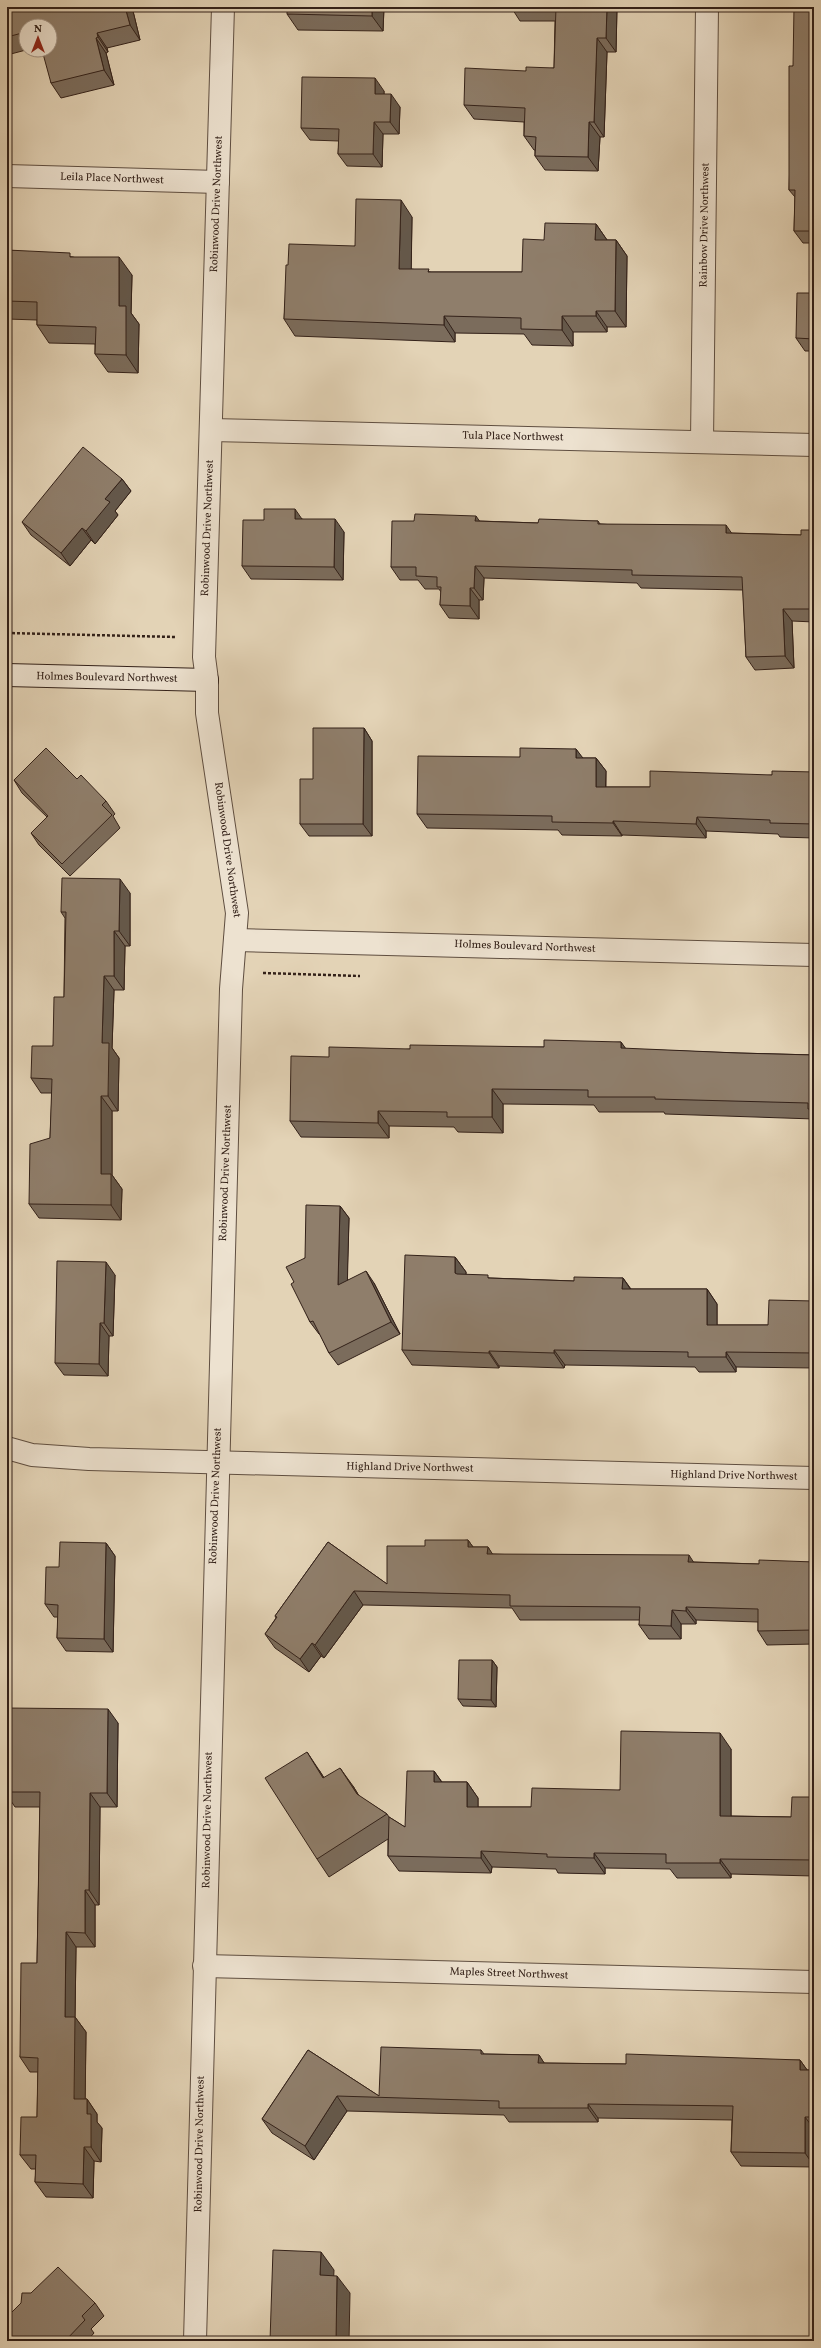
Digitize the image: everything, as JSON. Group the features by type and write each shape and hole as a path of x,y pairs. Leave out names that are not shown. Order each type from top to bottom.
{"street":[{"name":"Robinwood Drive Northwest","path":"194,2341 231,989 238,914 207,713 207,680 204,657 223,7"},
{"name":"Rainbow Drive Northwest","path":"702,442 707,7"},
{"name":"Leila Place Northwest","path":"7,176 218,182"},
{"name":"Tula Place Northwest","path":"211,430 814,445"},
{"name":"Holmes Boulevard Northwest","path":"7,675 207,680"},
{"name":"Holmes Boulevard Northwest","path":"235,940 814,955"},
{"name":"Highland Drive Northwest","path":"7,1448 32,1455 89,1459 814,1478"},
{"name":"Maples Street Northwest","path":"204,1966 814,1982"}],"path":[{"path":"7,633 204,638"}],"building":[{"path":"7,7 125,7 130,25 97,33 98,37 96,38 104,70 51,83 44,58 58,58 58,18 18,18 18,34 7,37"},
{"path":"287,7 372,7 372,16 287,14"},
{"path":"556,7 607,7 606,38 597,38 594,122 589,122 588,157 535,156 536,137 524,136 525,108 464,105 465,68 526,71 526,67 554,68"},
{"path":"794,7 814,7 814,231 794,231 795,190 789,190 789,66 793,66"},
{"path":"302,77 375,78 375,94 391,94 390,122 374,122 373,154 338,154 339,129 301,128"},
{"path":"356,199 401,200 399,269 429,269 428,272 522,272 523,239 544,240 545,223 596,224 595,240 616,240 615,311 596,311 596,316 562,316 562,330 521,329 521,318 444,316 444,325 284,319 286,265 288,265 289,244 355,246"},
{"path":"7,250 70,253 70,257 119,257 119,306 126,306 126,355 95,354 96,327 37,325 37,302 7,301"},
{"path":"797,293 814,293 814,339 796,338"},
{"path":"83,447 122,479 105,499 110,502 86,531 82,528 61,553 22,522"},
{"path":"264,509 295,509 295,519 335,519 334,567 242,566 243,520 264,520"},
{"path":"415,514 476,516 475,521 538,523 539,519 598,521 598,524 726,525 726,533 801,535 801,530 814,530 814,609 783,609 785,656 746,657 742,577 632,575 632,570 475,566 474,588 470,588 470,606 440,605 441,587 437,587 437,577 416,576 416,567 391,567 392,521 414,521"},
{"path":"313,728 364,728 363,824 300,824 300,779 313,779"},
{"path":"46,748 77,779 81,775 106,801 102,805 112,815 62,864 31,833 48,816 14,780"},
{"path":"520,748 576,749 576,758 596,758 596,787 650,787 650,771 772,775 772,771 814,772 814,824 770,823 770,820 697,817 696,824 613,821 613,823 552,822 552,816 417,814 418,756 520,757"},
{"path":"62,878 120,879 119,931 114,931 114,976 104,976 102,1043 109,1043 108,1096 101,1096 101,1174 111,1174 111,1205 29,1204 30,1144 50,1138 52,1079 31,1078 32,1046 53,1046 54,997 64,997 66,912 61,912"},
{"path":"544,1040 621,1042 621,1048 814,1055 814,1109 808,1109 808,1103 655,1099 655,1097 588,1097 588,1090 492,1089 492,1117 447,1117 447,1112 378,1111 378,1123 290,1121 291,1056 329,1057 329,1047 410,1049 410,1045 544,1047"},
{"path":"306,1205 340,1206 338,1285 366,1271 391,1322 329,1353 313,1321 310,1322 291,1284 294,1282 286,1267 305,1258"},
{"path":"405,1255 455,1257 455,1273 488,1275 488,1278 574,1281 574,1277 623,1278 622,1289 707,1289 707,1325 768,1325 769,1300 814,1301 814,1353 726,1352 726,1357 688,1357 688,1352 554,1350 554,1353 489,1351 489,1353 402,1350"},
{"path":"57,1261 106,1262 104,1323 100,1323 99,1364 55,1363"},
{"path":"425,1540 468,1540 468,1547 488,1547 487,1554 689,1555 688,1562 759,1564 759,1560 814,1562 814,1630 758,1631 758,1609 686,1607 686,1611 672,1610 671,1626 639,1625 640,1607 510,1606 510,1595 354,1591 315,1645 312,1643 300,1659 265,1634 277,1617 275,1616 328,1542 387,1584 387,1546 425,1546"},
{"path":"60,1542 106,1543 104,1639 57,1638 58,1605 45,1604 46,1567 59,1567"},
{"path":"459,1660 492,1660 491,1700 458,1699"},
{"path":"7,1708 108,1709 107,1793 90,1793 89,1890 85,1890 85,1933 66,1932 65,2017 75,2017 74,2099 87,2099 87,2114 91,2114 91,2147 84,2147 83,2184 35,2182 36,2155 20,2155 21,2117 37,2117 38,2058 20,2057 21,1963 37,1963 40,1792 7,1792"},
{"path":"621,1731 720,1733 720,1816 791,1817 792,1797 814,1797 814,1860 720,1859 720,1863 666,1863 666,1854 594,1853 594,1858 547,1857 547,1854 481,1851 481,1858 388,1856 389,1817 405,1827 407,1771 434,1771 434,1782 467,1782 467,1807 531,1807 532,1788 620,1790"},
{"path":"307,1752 323,1778 340,1768 357,1794 387,1814 317,1859 265,1778"},
{"path":"381,2047 481,2050 481,2054 539,2055 538,2063 626,2064 626,2054 800,2060 800,2070 814,2070 814,2117 805,2117 805,2153 731,2152 733,2106 588,2104 588,2108 499,2108 499,2101 337,2096 305,2146 262,2119 308,2050 379,2096"},
{"path":"273,2250 321,2252 320,2275 337,2276 336,2341 270,2341"},
{"path":"58,2267 95,2303 82,2316 85,2320 65,2341 61,2337 57,2341 11,2341 7,2337 7,2317 21,2303 22,2293 31,2293"}]}
